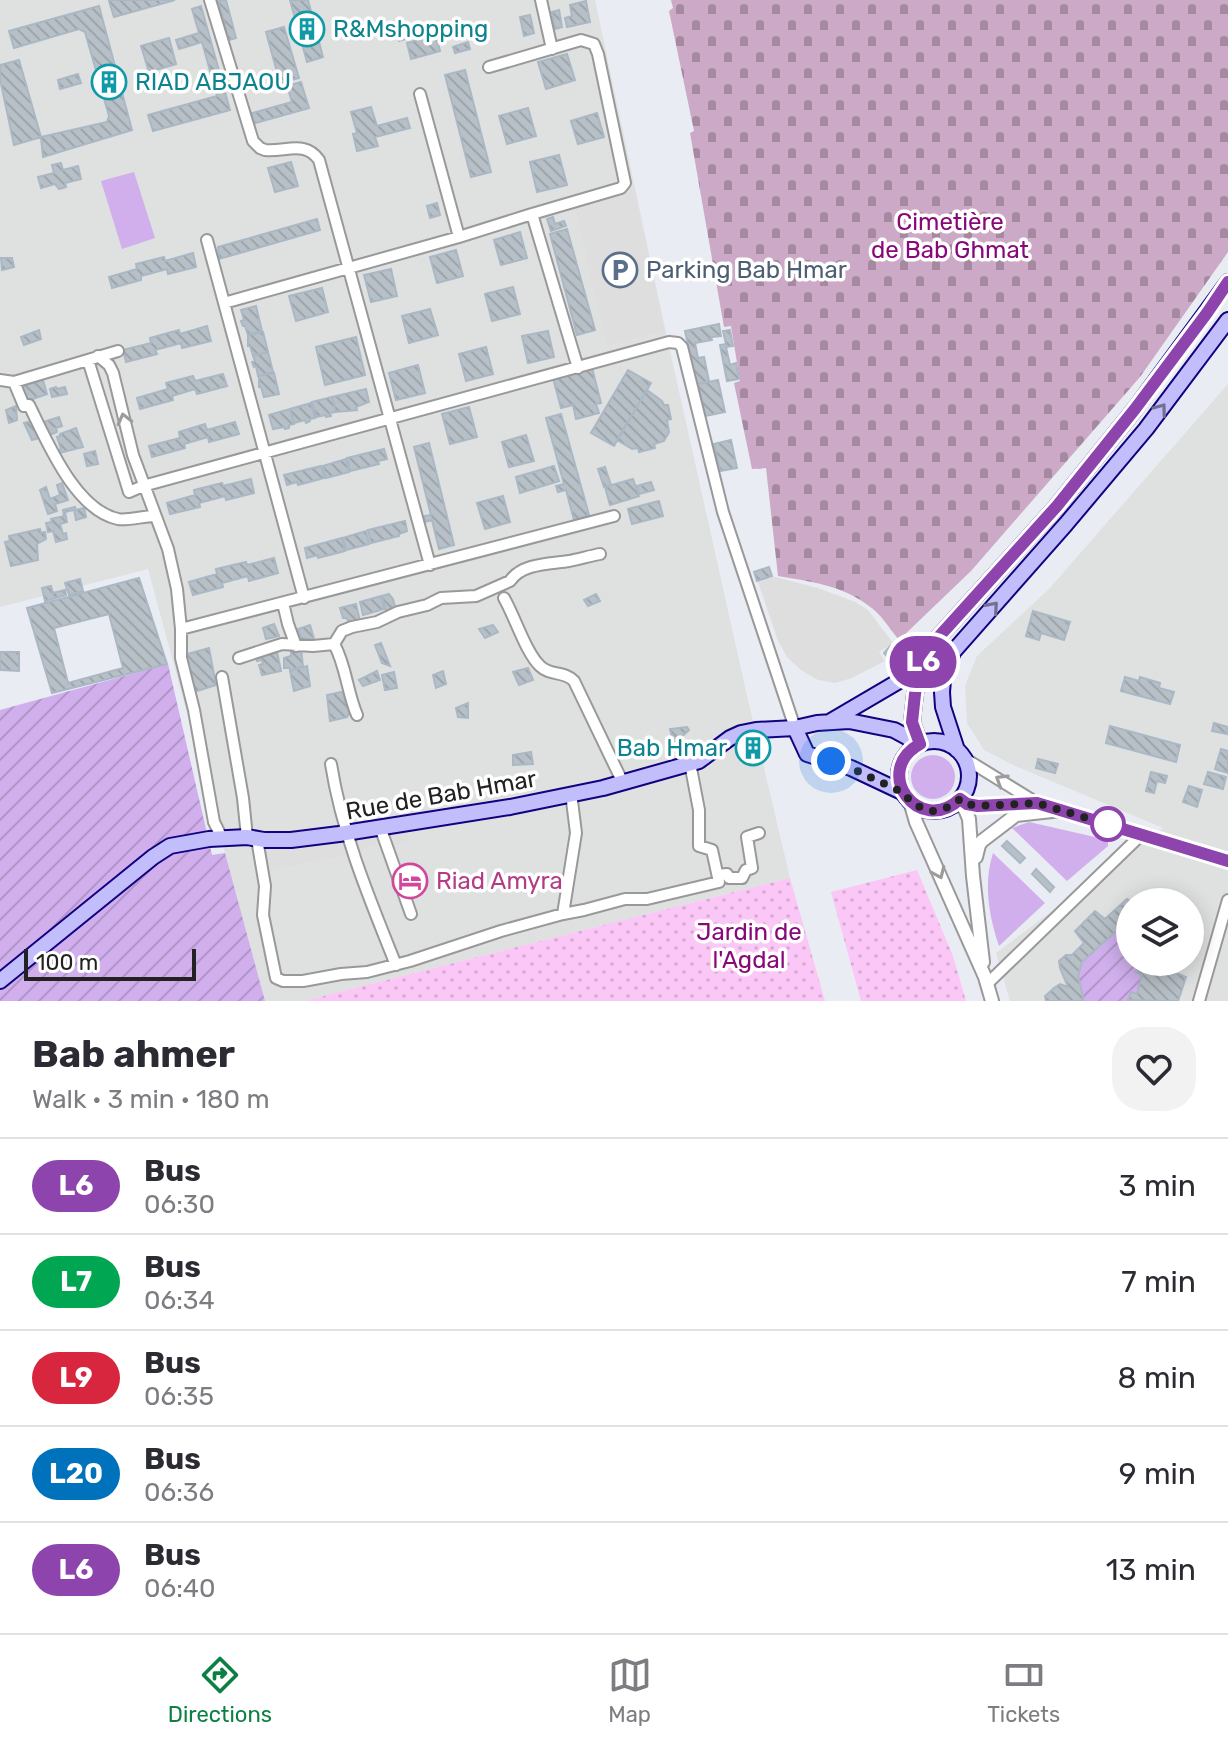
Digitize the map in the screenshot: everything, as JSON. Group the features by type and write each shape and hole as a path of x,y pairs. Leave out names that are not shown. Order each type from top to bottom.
{"main road":[{"path":"918,745 912,722 916,684 935,641 1057,506 1144,397 1228,282"},
{"path":"795,728 807,754 851,768 907,797 918,807 933,811 958,801 966,789 968,769 942,699 943,680 953,652 1066,524 1224,336 1228,320"},
{"path":"831,721 906,677 926,657"},
{"name":"Rue de Bab Hmar","path":"0,981 170,846 222,838 291,840 510,807 623,783 699,761 730,738 756,730 849,721 902,733 918,745"},
{"path":"907,797 899,779 906,754 918,745 942,742 960,754"}],"street":[{"path":"210,0 253,141 265,150 306,149 319,160 430,565"},
{"path":"541,0 552,49"},
{"path":"224,303 621,188 625,183 594,44 581,40 489,67"},
{"path":"420,94 459,237"},
{"path":"532,214 578,368"},
{"path":"207,240 304,598"},
{"path":"93,358 127,492 132,492 143,486 264,452 669,342 678,343 682,347 723,512 795,728"},
{"path":"0,380 14,382 118,351"},
{"path":"93,358 109,365 113,373 133,455 168,549 177,589 181,658 194,710 214,822 222,838"},
{"path":"14,382 24,406 29,405 51,449 87,503 98,512 120,520 154,516"},
{"path":"181,629 614,516"},
{"path":"334,644 342,631 352,627 377,622 441,598 476,596 510,581 519,572 539,565 600,554"},
{"path":"504,598 537,662 546,671 567,675 574,681 623,783"},
{"path":"283,603 296,646"},
{"path":"239,658 273,646 334,644"},
{"path":"334,644 357,715"},
{"path":"222,677 243,798 265,886 263,915 276,978 283,981 367,972 563,914 719,882 712,850 699,846 701,819 690,763"},
{"path":"960,754 1037,803 1228,861"},
{"path":"331,764 347,833 396,965"},
{"path":"563,914 576,833 571,793"},
{"path":"907,797 986,980 992,1001"},
{"path":"958,801 978,806 1037,803"},
{"path":"958,801 969,819 986,980"},
{"path":"973,876 979,845 993,832 1016,815 1061,810"},
{"path":"380,827 411,914"},
{"path":"718,875 742,878 746,870 752,868 747,837 759,833"},
{"path":"986,980 1141,835"},
{"path":"1201,1000 1228,900"}],"shaded area":[{"path":"0,0 595,0 666,333 790,878 304,1001 265,1001 148,569 0,607"},
{"path":"134,172 155,238 122,249 101,181"},
{"name":"Parking Bab Hmar","path":"634,190 665,331 607,346 575,209"},
{"path":"1228,384 1228,1001 1010,1001 996,953 1163,828 984,750 967,723 965,686 977,656 1049,589"},
{"path":"775,577 818,588 868,610 893,643 879,652 885,661 835,683 818,680 801,670 787,657 778,641 758,582"},
{"path":"168,664 212,855 225,853 265,1001 0,1001 0,710"},
{"path":"933,755 948,762 955,777 948,792 933,799 918,792 911,777 918,762"},
{"path":"1029,822 1108,840 1108,846 1067,881 1012,828"},
{"path":"407,831 409,841 387,849 377,845 351,854 260,872 254,853"},
{"path":"993,853 1045,903 999,946 988,900 988,876"},
{"path":"1116,932 1116,976 1142,976 1137,994 1131,992 1130,1001 1084,1001 1078,976 1082,962"}],"green space":[{"name":"Cimetière de Bab Ghmat","path":"671,0 1228,0 1228,252 1140,377 971,571 899,640 877,613 859,599 826,585 778,576 766,468 752,469 734,383 740,381 731,326 724,327 690,133 694,131 669,11 673,8"},
{"path":"917,870 953,956 966,1001 861,1001 831,892"},
{"name":"Jardin de l'Agdal","path":"790,878 825,1001 304,1001"}],"building":[{"path":"111,0 175,0 114,17"},
{"path":"226,0 236,38 229,40 218,1"},
{"name":"R&Mshopping","path":"290,0 308,0 323,57 307,62"},
{"path":"586,1 590,22 567,27 565,18 572,16 570,5"},
{"name":"RIAD ABJAOU","path":"99,6 132,130 43,157 41,137 107,122 109,116 85,32 79,29 14,48 9,31"},
{"path":"201,6 230,110 153,131 148,115 217,96 202,42 179,49 176,40 199,33 192,9"},
{"path":"559,10 562,27 555,29 552,12"},
{"path":"530,15 534,33 524,36 520,17"},
{"path":"416,23 419,35 399,41 396,29"},
{"path":"284,27 299,78 280,83 266,32"},
{"path":"436,35 440,51 411,59 407,43"},
{"path":"169,38 176,64 149,72 141,46"},
{"path":"468,42 470,49 455,53 453,47"},
{"path":"567,54 575,80 546,89 538,62"},
{"path":"19,60 41,137 14,145 0,79 0,65"},
{"path":"465,70 491,172 471,177 445,75"},
{"path":"78,74 81,83 60,89 58,80"},
{"path":"301,82 309,108 252,124 249,114 292,102 287,86"},
{"path":"371,107 377,126 407,118 410,128 375,137 378,146 357,151 353,134 357,133 351,112"},
{"path":"528,108 536,136 507,144 499,116"},
{"path":"597,113 604,137 578,144 571,121"},
{"path":"559,155 567,185 537,192 530,162"},
{"path":"291,162 298,186 275,192 268,168"},
{"path":"61,163 63,170 78,166 81,179 65,183 66,187 59,189 55,184 41,188 38,177 54,173 52,165"},
{"path":"437,203 440,215 430,218 427,206"},
{"path":"553,217 555,224 564,221 566,226 551,231 547,219"},
{"path":"317,219 320,230 219,259 218,247"},
{"path":"567,229 595,330 577,335 550,234"},
{"path":"520,232 527,258 501,265 494,240"},
{"path":"456,250 463,276 437,283 430,257"},
{"path":"193,253 196,267 168,274 167,269 112,288 109,277 137,269 136,264 164,257 165,261"},
{"path":"1,258 12,258 14,267 2,270"},
{"path":"391,269 397,296 371,302 364,275"},
{"path":"513,287 520,314 492,321 485,294"},
{"path":"322,288 328,312 296,321 289,296"},
{"path":"256,306 262,331 248,335 241,321 244,320 241,310"},
{"path":"430,309 438,335 409,343 402,316"},
{"path":"719,324 721,336 695,343 698,358 704,357 709,381 697,384 685,331"},
{"path":"207,326 211,341 182,348 181,343 155,350 157,354 126,362 123,350 151,343 150,338"},
{"path":"39,330 41,339 24,345 21,337"},
{"path":"730,330 733,346 726,347 730,365 736,363 739,379 727,381 720,345 726,344 723,331"},
{"path":"548,331 554,357 528,363 522,336"},
{"path":"263,332 268,352 253,355 248,346 248,335"},
{"path":"356,337 365,375 325,385 316,347"},
{"path":"486,347 493,374 466,381 459,354"},
{"path":"268,352 273,372 258,376 252,362 255,361 253,356"},
{"path":"418,365 425,393 396,400 389,373"},
{"path":"592,368 601,403 596,404 599,413 576,419 573,405 561,408 553,378"},
{"path":"628,370 651,383 614,446 591,433"},
{"path":"274,373 279,394 264,397 259,387 259,376"},
{"path":"223,374 227,386 197,394 195,389 172,396 173,400 140,409 137,398 168,389 166,383 193,376 195,381"},
{"path":"43,380 47,394 24,402 18,387"},
{"path":"718,380 725,412 705,416 698,384"},
{"path":"65,387 67,394 52,397 50,389"},
{"path":"366,389 369,402 356,407 357,410 336,412 332,397"},
{"path":"647,390 668,405 671,419 667,420 669,432 664,441 654,444 655,448 639,452 638,448 632,449 617,440"},
{"path":"332,397 336,412 330,413 331,416 316,417 312,402"},
{"path":"311,403 315,418 306,423 305,420 294,423 290,409"},
{"path":"16,406 17,420 9,423 6,410"},
{"path":"469,407 477,437 450,444 442,414"},
{"path":"290,409 294,424 285,429 273,429 269,415"},
{"path":"561,414 589,515 574,520 566,490 558,492 556,486 564,484 546,418"},
{"path":"59,417 62,426 47,436 40,423"},
{"path":"32,421 39,438 32,440 24,423"},
{"path":"235,422 239,434 209,442 208,437 184,444 185,448 152,457 149,446 180,438 179,432 205,424 207,430"},
{"path":"76,428 83,447 59,453 61,449 57,437"},
{"path":"526,435 534,461 509,467 502,442"},
{"path":"731,440 737,468 720,471 714,444"},
{"path":"429,443 454,545 439,549 432,520 425,522 424,516 431,515 414,447"},
{"path":"384,449 387,459 350,471 347,458"},
{"path":"95,451 98,464 87,466 84,454"},
{"path":"346,459 349,472 326,478 323,466"},
{"path":"321,466 324,478 287,485 284,475"},
{"path":"554,466 559,481 520,493 516,477"},
{"path":"605,467 611,485 604,487 598,469"},
{"path":"251,479 254,493 226,500 225,496 199,503 200,507 170,514 167,503 195,495 194,490"},
{"path":"633,479 639,496 610,505 605,487"},
{"path":"651,482 654,490 639,494 637,486"},
{"path":"62,483 68,500 55,504 57,511 48,514 40,490 46,487 50,499 60,495 57,485"},
{"path":"503,496 510,522 485,529 477,503"},
{"path":"659,501 663,516 632,524 628,509"},
{"path":"75,507 76,510 84,508 86,517 76,520 74,510 65,512 67,522 60,524 67,539 56,542 53,531 48,532 46,523 64,516 63,510"},
{"path":"405,521 407,531 371,543 368,530"},
{"path":"40,529 41,533 45,532 46,539 37,544 38,560 11,566 5,542 10,541 9,536"},
{"path":"366,531 369,544 346,550 343,538"},
{"path":"342,538 345,551 307,558 305,548"},
{"path":"274,558 278,573 249,581 248,576 193,595 189,582 217,574 216,569"},
{"path":"769,567 772,576 757,581 754,572"},
{"path":"139,578 167,664 52,693 27,608","holes":["109,614 123,668 68,683 54,628"]},
{"path":"80,579 83,591 69,595 65,583"},
{"path":"51,586 53,593 65,590 66,595 45,601 42,588"},
{"path":"389,594 395,607 386,611 382,596"},
{"path":"596,594 600,601 588,606 584,600"},
{"path":"381,596 384,609 363,615 360,602"},
{"path":"356,604 360,621 351,623 343,618 340,608"},
{"path":"1033,611 1070,622 1064,640 1041,633 1039,640 1026,636"},
{"path":"274,624 279,636 266,639 263,628"},
{"path":"310,625 315,642 303,642 298,629"},
{"path":"493,625 498,632 485,638 479,629"},
{"path":"381,643 390,666 382,663 375,645"},
{"path":"896,645 899,650 888,658 884,653 890,646"},
{"path":"276,647 281,671 262,675 259,665 263,664 262,660 257,661 255,654"},
{"path":"209,648 216,685 194,692 184,655"},
{"path":"291,649 301,649 303,666 290,671 290,668 284,668 284,658 291,656"},
{"path":"0,652 19,652 19,671 0,670"},
{"path":"307,666 310,686 294,691 290,671"},
{"path":"528,668 533,680 519,685 513,672"},
{"path":"377,671 380,680 363,686 359,680"},
{"path":"443,671 446,684 436,688 433,675"},
{"path":"394,672 397,688 385,690 382,675"},
{"path":"1125,677 1139,681 1140,677 1160,683 1159,688 1174,692 1170,704 1121,691"},
{"path":"341,692 347,701 349,714 330,721 327,695"},
{"path":"468,703 468,718 458,717 456,708"},
{"path":"1214,723 1228,727 1227,734 1212,731"},
{"path":"1110,726 1180,745 1176,762 1106,743"},
{"path":"687,727 689,730 673,741 670,729"},
{"name":"Bab Hmar","path":"757,734 763,758 750,761 744,737"},
{"path":"1221,749 1228,751 1228,773 1215,769"},
{"path":"531,752 533,764 513,765 513,755"},
{"path":"1038,759 1058,764 1055,773 1036,768"},
{"path":"1151,772 1167,776 1165,783 1157,781 1154,793 1146,791"},
{"path":"1208,772 1226,777 1223,789 1204,784"},
{"path":"1189,786 1202,790 1197,807 1183,802"},
{"path":"1007,841 1025,858 1020,863 1002,846"},
{"path":"1036,869 1054,887 1050,892 1032,874"},
{"path":"1116,909 1116,932 1082,962 1078,976 1084,1001 1046,1001 1045,996 1060,984 1068,987 1059,961 1066,955 1072,955 1084,943 1075,931 1095,911 1105,919"},
{"path":"1142,976 1186,977 1178,1001 1128,1000 1131,992 1137,994"}],"bus line":[{"name":"L6","path":"1228,282 1135,409 1057,506 935,641 919,673 915,694 912,722 920,744 906,754 899,776 908,799 928,810 943,809 960,799 978,806 1037,803 1228,861"}],"place":[{"name":"R&Mshopping","path":"307,29"},
{"name":"RIAD ABJAOU","path":"109,82"},
{"name":"Parking Bab Hmar","path":"620,270"},
{"name":"Bab Hmar","path":"753,748"},
{"name":"Riad Amyra","path":"410,881"}],"route":[{"path":"831,761 904,793 918,807 928,810 943,809 960,799 978,806 1037,803 1113,826 1108,824"}]}
